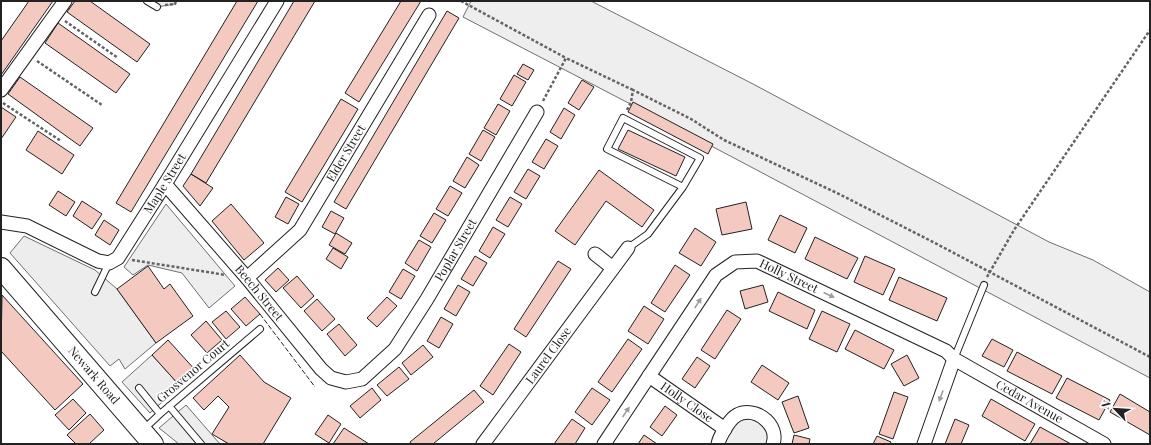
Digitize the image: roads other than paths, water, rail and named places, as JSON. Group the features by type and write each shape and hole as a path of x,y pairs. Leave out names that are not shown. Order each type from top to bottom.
{"main road":[{"name":"Newark Road","path":"1,268 147,438"}],"street":[{"path":"1,90 64,1"},
{"name":"Maple Street","path":"114,260 165,184 277,1"},
{"name":"Elder Street","path":"247,278 300,230 429,15"},
{"name":"Poplar Street","path":"362,379 395,349 430,293 537,112"},
{"name":"Beech Street","path":"165,184 331,378 346,382 362,379"},
{"path":"1,222 27,226 98,261 114,260"},
{"name":"Laurel Close","path":"483,444 628,248"},
{"path":"595,254 614,268"},
{"name":"Holly Street","path":"604,444 716,275 735,262 757,261 946,351 954,359"},
{"path":"924,444 954,359"},
{"name":"Cedar Avenue","path":"954,359 1104,444"},
{"name":"Holly Close","path":"649,376 725,429"},
{"name":"Holly Close","path":"718,444 732,418 741,413 751,412 762,417 771,425 775,439 773,444"}],"lane":[{"path":"147,1 157,7"},
{"path":"628,248 648,234 683,186 700,158 623,118 607,149 683,186"},
{"path":"95,292 114,260"},
{"path":"954,359 984,285"},
{"name":"Grosvenor Court","path":"147,438 160,414 260,329"},
{"path":"139,388 160,414"},
{"path":"169,406 201,444"}]}
